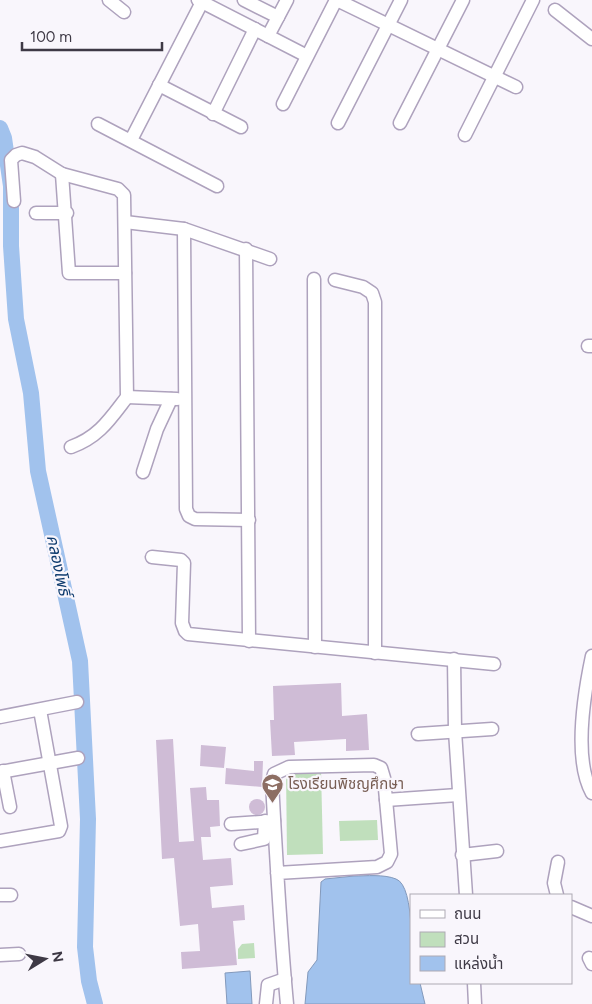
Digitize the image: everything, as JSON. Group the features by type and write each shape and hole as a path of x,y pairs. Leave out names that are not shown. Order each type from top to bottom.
{"street":[{"path":"109,0 124,12"},
{"path":"244,0 278,17"},
{"path":"268,36 287,0"},
{"path":"283,104 336,0 516,87"},
{"path":"338,123 401,0"},
{"path":"400,123 464,0"},
{"path":"464,135 533,0"},
{"path":"131,140 200,1 307,56"},
{"path":"555,10 592,38"},
{"path":"214,114 255,30"},
{"path":"159,85 241,127"},
{"path":"98,124 217,186"},
{"path":"14,202 11,160 16,155 22,153 36,157 62,174 121,191 124,195 127,397 96,435 87,442 71,447"},
{"path":"62,174 67,214 69,273 125,273"},
{"path":"36,213 67,214"},
{"path":"125,222 184,229 246,249 270,259"},
{"path":"184,229 186,509 189,516 195,519 249,520"},
{"path":"246,249 249,641"},
{"path":"314,279 315,648"},
{"path":"335,280 363,287 372,293 375,302 375,653"},
{"path":"127,397 186,399"},
{"path":"143,472 157,429 171,398"},
{"path":"152,557 173,558 184,562 182,623 184,631 188,634 315,648 494,664"},
{"path":"592,659 581,755 585,780 592,793"},
{"path":"454,660 458,795 466,894"},
{"path":"0,716 77,702"},
{"path":"0,841 60,831 61,826 40,710"},
{"path":"418,734 492,729"},
{"path":"10,808 2,771 78,758"},
{"path":"241,844 264,840 269,821 274,774 289,767 374,765 381,768 391,854 387,862 377,867 277,873"},
{"path":"386,800 458,795"},
{"path":"231,824 269,821"},
{"path":"269,821 277,873 287,1004"},
{"path":"462,855 497,851"},
{"path":"557,894 554,883 558,862"},
{"path":"572,907 592,916"},
{"path":"0,955 19,954"},
{"path":"266,1004 268,985 285,979"},
{"path":"474,984 475,1004"}],"green space":[{"path":"321,770 323,854 287,855 286,771"},
{"path":"377,820 378,840 340,841 339,821"},
{"path":"254,943 255,958 238,959 238,949 242,944"}],"water":[{"path":"354,876 386,876 396,879 402,885 410,910 410,984 420,984 425,1004 305,1004 308,972 317,960 321,882 325,879"},
{"path":"250,971 252,1004 227,1004 225,973"}],"building":[{"path":"341,683 342,716 367,714 369,750 346,751 346,739 294,742 295,755 272,756 270,720 274,720 273,686"},
{"path":"173,739 179,842 194,841 190,788 206,787 207,800 219,800 220,826 210,827 211,837 201,837 203,860 231,858 233,885 210,887 212,908 244,905 245,920 233,921 237,965 182,969 181,952 200,951 198,924 180,926 174,858 162,859 156,740"},
{"path":"201,745 226,747 224,768 200,766"},
{"path":"254,761 263,761 262,787 225,784 226,768 254,771"},
{"path":"257,799 265,807 257,815 249,807"}],"waterway":[{"name":"คลองโพธิ์","path":"0,128 4,138 11,186 11,246 16,319 31,393 38,471 80,661 88,819 85,947 89,981 95,1004"}],"place":[{"name":"โรงเรียนพิชญศึกษา","path":"272,803"}]}
